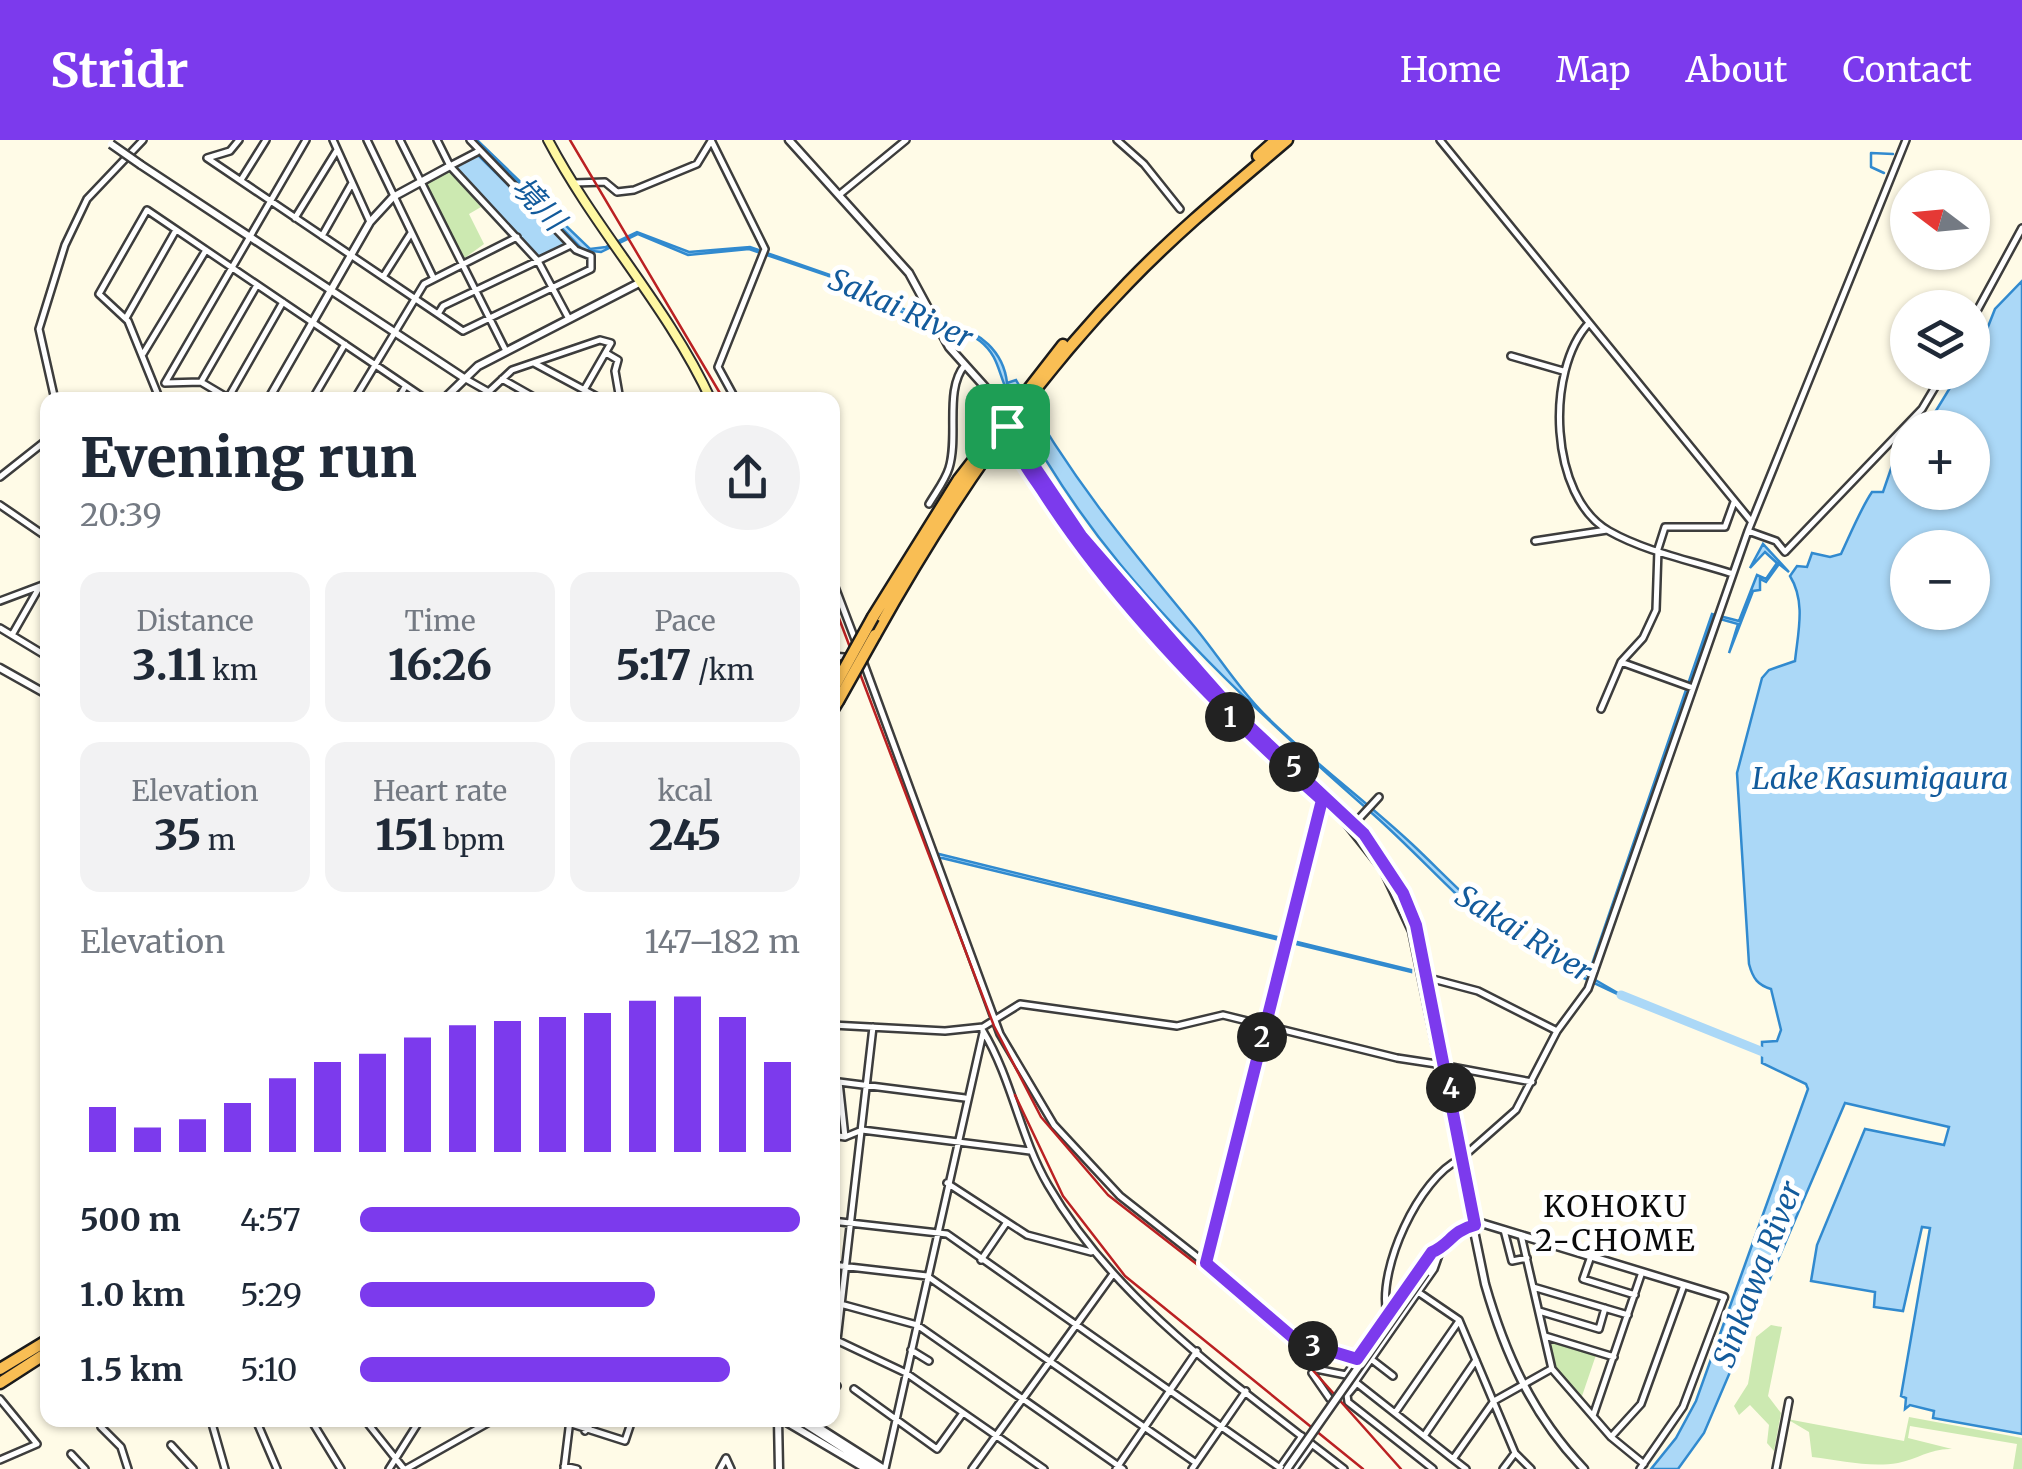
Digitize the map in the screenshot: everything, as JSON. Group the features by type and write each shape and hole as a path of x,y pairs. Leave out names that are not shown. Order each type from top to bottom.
{"highway":[{"path":"840,688 873,617 939,508 1027,393 1152,249 1276,140"},
{"path":"1027,393 1138,273 1287,140"},
{"path":"840,691 1008,417"},
{"path":"0,1373 40,1348"},
{"path":"0,1373 40,1348"}],"main road":[{"path":"548,140 707,392"}],"street":[{"path":"53,392 39,329 65,244 86,199 143,140"},
{"path":"239,140 230,151 207,158 463,332 592,269 592,256 571,245 470,140"},
{"path":"241,181 266,140"},
{"path":"333,140 370,222"},
{"path":"367,140 433,277"},
{"path":"400,140 506,350"},
{"path":"437,140 450,166 538,261 569,319"},
{"path":"574,183 605,182 617,192 634,190 696,164 711,140"},
{"path":"711,140 764,252 718,368 732,392"},
{"path":"790,140 909,272 965,365 1008,417 1082,537 1238,716 1323,796 1358,836 1401,901 1412,931 1444,1066"},
{"path":"839,195 906,140"},
{"path":"1117,140 1144,164 1180,210"},
{"path":"1440,140 1752,521"},
{"path":"1387,1314 1392,1255 1430,1180 1516,1110 1558,1031 1588,989 1748,531 1906,140"},
{"path":"108,142 250,233 480,392"},
{"path":"166,382 302,142"},
{"path":"296,218 337,150"},
{"path":"273,392 370,222 393,196 478,152"},
{"path":"322,236 352,183"},
{"path":"157,392 126,318 99,294 147,210 413,392"},
{"path":"1988,290 2022,228"},
{"path":"126,318 176,230"},
{"path":"383,277 411,233"},
{"path":"359,392 413,298 433,277 516,237"},
{"path":"438,314 443,306 571,245"},
{"path":"142,354 206,250"},
{"path":"451,392 464,378 506,350 639,283"},
{"path":"202,382 257,285"},
{"path":"231,392 283,302"},
{"path":"1589,323 1563,371 1560,434 1567,474 1591,514 1608,530 1733,574"},
{"path":"487,392 512,370 600,340 611,344 584,390"},
{"path":"317,392 344,344"},
{"path":"606,353 618,360 615,371 619,392"},
{"path":"1511,356 1563,371"},
{"path":"534,363 588,392"},
{"path":"929,504 949,467 956,424 954,380 965,365"},
{"path":"502,379 525,392"},
{"path":"154,383 202,382 217,392"},
{"path":"402,392 405,387"},
{"path":"1748,531 1776,541 1785,552 1922,409 1933,390"},
{"path":"0,477 40,445"},
{"path":"1601,709 1621,662 1643,638 1656,610 1658,549 1665,527 1725,527 1734,502"},
{"path":"0,505 40,532"},
{"path":"1535,541 1608,530"},
{"path":"0,602 40,587"},
{"path":"12,635 40,591"},
{"path":"840,600 997,1021 1035,1096 1076,1153 1140,1213 1297,1341 1357,1359"},
{"path":"0,628 40,652"},
{"path":"840,657 844,657"},
{"path":"1621,662 1693,688"},
{"path":"0,668 40,689"},
{"path":"1323,796 1358,820 1403,893 1429,978 1493,1312 1521,1384 1575,1465 1584,1469"},
{"path":"1206,1263 1323,796"},
{"path":"1358,820 1378,798"},
{"path":"1429,978 1478,991 1558,1031"},
{"path":"840,1025 983,1029 1024,1004 1177,1026 1222,1014 1397,1058 1532,1082"},
{"path":"840,1320 874,1027"},
{"path":"815,1427 885,1469 983,1029"},
{"path":"983,1029 1030,1152 1112,1274 1197,1351 1344,1469"},
{"path":"840,1082 966,1098"},
{"path":"840,1091 845,1137"},
{"path":"840,1136 862,1130 1030,1152"},
{"path":"948,1183 1027,1236 1094,1252"},
{"path":"840,1222 937,1230 1285,1469"},
{"path":"981,1260 1007,1222"},
{"path":"1285,1469 1452,1233 1475,1225 1522,1234 1724,1298 1683,1407 1642,1467 1552,1368 1522,1234"},
{"path":"1504,1229 1512,1260 1527,1258"},
{"path":"1346,1375 1432,1252 1441,1248"},
{"path":"1433,1469 1348,1402 1347,1395 1440,1258 1441,1248"},
{"path":"1590,1256 1583,1279 1635,1294"},
{"path":"840,1266 927,1276 1194,1466 1246,1390"},
{"path":"1593,1416 1642,1272"},
{"path":"972,1469 1112,1274"},
{"path":"1611,1437 1641,1404 1684,1284"},
{"path":"1533,1287 1628,1315"},
{"path":"1418,1292 1459,1320 1515,1452 1530,1469"},
{"path":"844,1305 917,1324 1119,1468 1197,1351"},
{"path":"1539,1311 1599,1329 1604,1308"},
{"path":"1395,1413 1459,1320"},
{"path":"1545,1336 1614,1358"},
{"path":"840,1341 906,1374 1044,1469"},
{"path":"911,1350 929,1361"},
{"path":"1371,1359 1393,1376"},
{"path":"1424,1436 1476,1360"},
{"path":"1454,1459 1494,1401 1552,1368"},
{"path":"1330,1399 1314,1371 1346,1375 1466,1469"},
{"path":"854,1389 937,1449 963,1413"},
{"path":"0,1399 37,1444 0,1460"},
{"path":"1776,1469 1789,1400"},
{"path":"103,1427 121,1448 128,1469"},
{"path":"213,1427 225,1469"},
{"path":"259,1427 277,1469"},
{"path":"315,1427 341,1469"},
{"path":"371,1427 405,1469 480,1427"},
{"path":"389,1469 416,1427"},
{"path":"570,1427 564,1467 577,1469"},
{"path":"579,1427 624,1440 629,1427"},
{"path":"585,1431 588,1427"},
{"path":"779,1469 780,1427"},
{"path":"792,1427 866,1469"},
{"path":"812,1427 875,1469"},
{"path":"1285,1469 1302,1436"},
{"path":"1285,1469 1312,1444"},
{"path":"171,1445 193,1469"},
{"path":"1503,1469 1515,1452"},
{"path":"71,1454 85,1469"},
{"path":"720,1469 726,1458 731,1469"}],"green space":[{"path":"449,171 481,207 469,214 484,244 462,260 423,183"},
{"path":"1771,1325 1782,1327 1768,1396 1781,1413 1774,1451 1767,1443 1769,1425 1750,1405 1739,1415 1734,1406 1748,1384 1756,1337"},
{"path":"1551,1340 1596,1355 1581,1399 1554,1368"},
{"path":"1909,1417 2022,1438 2022,1469 2013,1469 2017,1444 1910,1426 1908,1438 1952,1449 1887,1464 1812,1457 1809,1432 1787,1419 1904,1441"}],"water":[{"name":"境川","path":"477,140 590,249 606,247 637,232 689,252 750,247 844,280 947,330 826,275 749,249 688,255 638,234 601,252 583,250"},
{"path":"477,154 569,245 538,260 451,166"},
{"name":"Lake Kasumigaura","path":"2022,281 2022,1434 1933,1418 1934,1411 1910,1405 1905,1409 1906,1398 1901,1396 1930,1228 1922,1227 1903,1311 1874,1307 1875,1292 1811,1281 1817,1245 1865,1129 1944,1145 1949,1127 1845,1103 1704,1433 1678,1469 1651,1469 1676,1438 1696,1401 1808,1089 1806,1084 1762,1063 1762,1042 1777,1041 1781,1030 1771,989 1757,981 1749,964 1737,773 1762,678 1769,670 1795,661 1799,607 1790,576 1797,566 1807,567 1812,553 1830,557 1841,554 1868,498 1872,492 1883,492 1890,472 1890,510 1990,510 1990,410 1936,410 1949,390 1990,390 1990,322 1995,309"},
{"path":"952,331 970,333 995,352 1007,383 1016,380 1056,447 1099,507 1264,714 1493,920 1538,951 1590,970 1712,614 1739,621 1757,575 1766,579 1777,563 1765,552 1750,568 1763,544 1789,572 1779,564 1766,582 1760,579 1760,590 1753,591 1729,653 1738,624 1713,617 1591,973 1578,970 1630,1000 1548,960 1489,923 1387,826 1307,755 1242,694 1149,598 1089,524 1033,438 991,353 974,337"},
{"path":"939,854 1411,970 1411,972 938,857"}],"waterway":[{"path":"1884,173 1871,167 1871,153 1893,154"},
{"name":"Sakai River","path":"1621,995 1773,1056"}],"railway":[{"path":"570,140 719,392"},
{"path":"840,621 994,1026 1041,1117 1108,1195 1244,1301 1285,1339 1401,1469"},
{"path":"1015,1095 1063,1196 1125,1276 1363,1469"}],"district":[{"name":"KOHOKU 2-CHOME","path":"1616,1223"}],"route":[{"path":"1007,426 1082,537 1200,673 1238,716 1364,834 1403,893 1416,925 1475,1225 1456,1230 1441,1248 1432,1252 1357,1359 1297,1341 1206,1263 1322,800 1216,702 1095,562 1030,472 1007,426"}],"water label":[{"name":"Sinkawa River","path":"1757,1274"}]}
